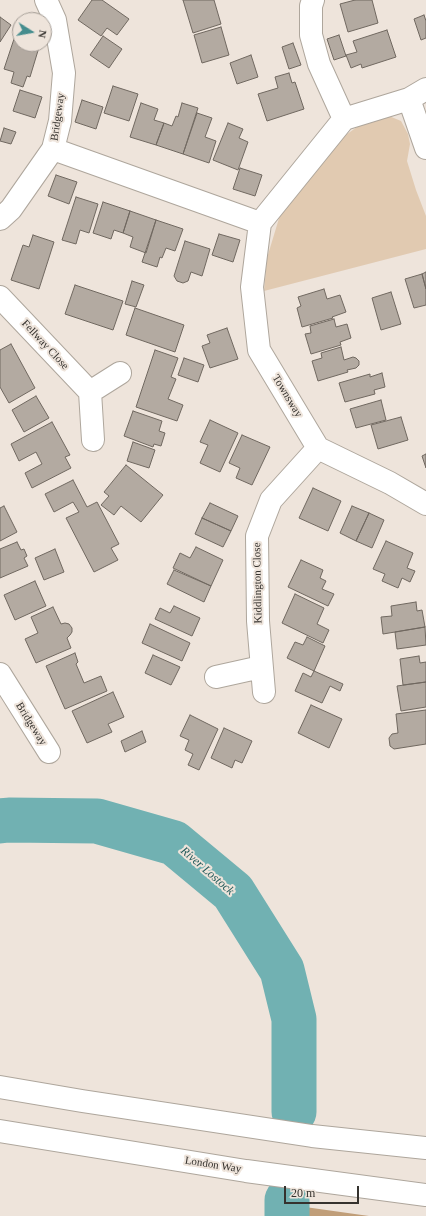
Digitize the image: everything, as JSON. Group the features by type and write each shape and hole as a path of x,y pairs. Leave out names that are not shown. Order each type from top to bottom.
{"main road":[{"name":"Bridgeway","path":"0,219 11,209 53,148 60,121 64,73 55,20 46,0"},
{"path":"306,2 311,35 319,64 344,119"},
{"path":"53,148 260,223 344,119 417,94 426,148"},
{"name":"Townsway","path":"260,223 252,287 259,350 318,448"},
{"name":"Fellway Close","path":"0,297 90,392"},
{"path":"93,440 90,392 120,373"},
{"path":"318,448 426,504"},
{"name":"Kiddlington Close","path":"264,692 258,621 257,536 271,500 318,448"},
{"path":"216,677 261,667"},
{"name":"Bridgeway","path":"0,674 48,752"},
{"path":"0,1087 312,1136 426,1148"},
{"name":"London Way","path":"0,1131 246,1171 426,1195"}],"shaded area":[{"path":"389,116 401,121 408,134 410,144 407,161 426,216 426,249 264,291 267,258 280,215 343,137 357,127"},
{"path":"305,1207 369,1216 304,1216"}],"building":[{"path":"92,0 102,0 129,19 117,35 107,28 101,36 78,20"},
{"path":"183,0 214,0 221,24 193,33"},
{"path":"355,0 372,0 378,23 348,32 340,4"},
{"path":"424,15 426,21 426,38 421,40 414,19"},
{"path":"0,17 11,25 0,42"},
{"path":"221,27 229,55 202,63 194,35"},
{"path":"387,30 396,57 362,68 361,64 351,68 346,55 357,52 353,41"},
{"path":"339,35 346,56 334,60 327,39"},
{"path":"103,36 122,49 109,68 90,55"},
{"path":"293,43 301,65 289,69 282,47"},
{"path":"12,45 12,52 38,52 30,77 27,76 23,87 11,83 14,72 4,69"},
{"path":"251,55 258,77 237,84 230,63"},
{"path":"289,73 292,83 295,82 304,109 267,121 258,94 278,88 275,77"},
{"path":"113,86 138,94 129,121 104,113"},
{"path":"20,90 42,97 35,118 13,111"},
{"path":"82,100 103,107 96,129 75,122"},
{"path":"141,103 158,109 154,120 164,123 156,145 130,137"},
{"path":"182,103 198,108 183,154 156,145 164,123 172,126 176,116 178,117"},
{"path":"197,113 212,118 205,137 216,141 209,163 183,154"},
{"path":"228,123 243,129 239,138 248,142 238,170 213,160"},
{"path":"4,128 16,132 11,144 0,141"},
{"path":"240,168 262,175 255,196 233,189"},
{"path":"56,175 77,182 69,204 48,196"},
{"path":"76,197 98,204 89,233 80,230 76,244 62,240"},
{"path":"103,202 130,211 123,233 114,230 111,239 93,233"},
{"path":"130,211 156,220 146,253 130,247 133,237 123,233"},
{"path":"156,220 183,229 175,251 166,248 162,258 160,257 157,267 142,262"},
{"path":"219,234 240,240 233,262 212,255"},
{"path":"33,235 54,242 39,289 11,280 23,245 29,247"},
{"path":"185,241 210,249 202,276 191,272 188,281 183,283 177,281 174,276"},
{"path":"426,272 426,289 422,274"},
{"path":"422,274 426,289 426,305 414,308 405,279"},
{"path":"132,281 144,285 136,307 125,304"},
{"path":"75,285 123,301 113,330 65,314"},
{"path":"324,289 327,299 340,295 346,312 332,317 333,318 302,327 297,308 301,306 298,297"},
{"path":"391,292 401,324 381,330 372,298"},
{"path":"135,308 184,325 175,352 126,335"},
{"path":"334,319 336,327 347,324 351,338 340,342 341,345 311,354 305,334 311,333 310,326"},
{"path":"227,328 238,359 210,368 202,346 210,343 207,335"},
{"path":"11,344 35,388 9,403 0,387 0,350"},
{"path":"341,347 344,360 353,357 356,358 359,361 359,365 356,368 347,370 348,372 318,381 312,361 322,358 321,353"},
{"path":"155,350 178,358 171,377 176,379 168,399 183,405 177,421 136,407"},
{"path":"184,358 204,365 198,382 178,375"},
{"path":"382,373 385,387 374,390 375,394 345,402 339,383 370,374 370,377"},
{"path":"36,396 49,418 24,432 12,410"},
{"path":"381,400 386,420 356,428 350,409"},
{"path":"133,411 162,421 159,431 165,433 161,446 154,444 153,447 124,436"},
{"path":"401,417 408,440 378,449 371,425"},
{"path":"210,420 238,433 220,472 200,463 208,445 200,442"},
{"path":"52,422 70,455 65,457 71,468 32,488 25,473 42,464 36,452 19,461 11,444"},
{"path":"242,435 270,447 252,485 236,478 240,468 229,463"},
{"path":"133,442 155,450 149,468 127,461"},
{"path":"426,454 426,468 422,456"},
{"path":"126,465 163,495 141,522 121,506 114,515 101,505 109,496 104,492"},
{"path":"73,480 87,507 97,502 119,544 111,548 118,560 94,572 66,518 79,512 73,502 54,512 45,494"},
{"path":"313,488 341,501 328,531 299,518"},
{"path":"210,503 238,516 231,531 202,518"},
{"path":"4,506 17,532 0,541 0,508"},
{"path":"352,506 369,513 356,541 340,533"},
{"path":"369,513 384,520 372,548 356,541"},
{"path":"202,518 231,531 223,547 195,534"},
{"path":"386,541 413,553 407,568 415,571 410,582 402,578 398,588 382,581 385,574 373,569"},
{"path":"17,542 21,550 24,549 27,556 24,558 28,566 0,578 0,549"},
{"path":"196,547 223,560 211,586 173,568 180,553 190,558"},
{"path":"55,549 64,572 44,580 35,558"},
{"path":"301,560 323,570 320,578 326,581 322,589 334,594 328,606 288,587"},
{"path":"174,570 211,586 204,602 167,584"},
{"path":"35,581 46,606 15,620 4,595"},
{"path":"295,594 324,608 317,624 329,630 323,643 282,623"},
{"path":"416,602 417,611 422,610 425,627 383,634 381,617 392,616 391,606"},
{"path":"174,606 200,618 192,636 155,619 160,608 170,613"},
{"path":"53,607 61,624 69,624 72,628 72,632 67,638 71,648 36,663 25,639 38,633 31,617"},
{"path":"150,624 190,643 182,661 142,643"},
{"path":"425,627 426,645 397,649 395,632"},
{"path":"307,637 325,646 314,671 287,658 295,642 303,645"},
{"path":"75,653 78,662 76,664 84,683 101,676 107,691 65,709 46,666"},
{"path":"153,655 180,667 171,685 145,673"},
{"path":"419,656 420,663 426,662 426,682 403,685 400,659"},
{"path":"314,671 343,684 340,691 330,686 322,703 295,691 303,673 311,677"},
{"path":"426,682 426,707 401,711 397,686"},
{"path":"113,692 124,717 108,724 112,732 87,743 72,711"},
{"path":"311,705 342,719 329,748 298,733"},
{"path":"426,710 426,744 394,749 390,746 389,738 392,734 398,733 396,714"},
{"path":"190,715 218,729 199,770 188,765 193,754 185,750 189,740 180,736"},
{"path":"224,728 252,741 242,763 235,760 232,768 211,758"},
{"path":"142,731 146,742 125,752 121,741"}],"waterway":[{"name":"River Lostock","path":"0,821 97,821 174,843 233,892 282,970 294,1019 294,1112"},
{"name":"River Lostock","path":"287,1200 287,1216"}]}
